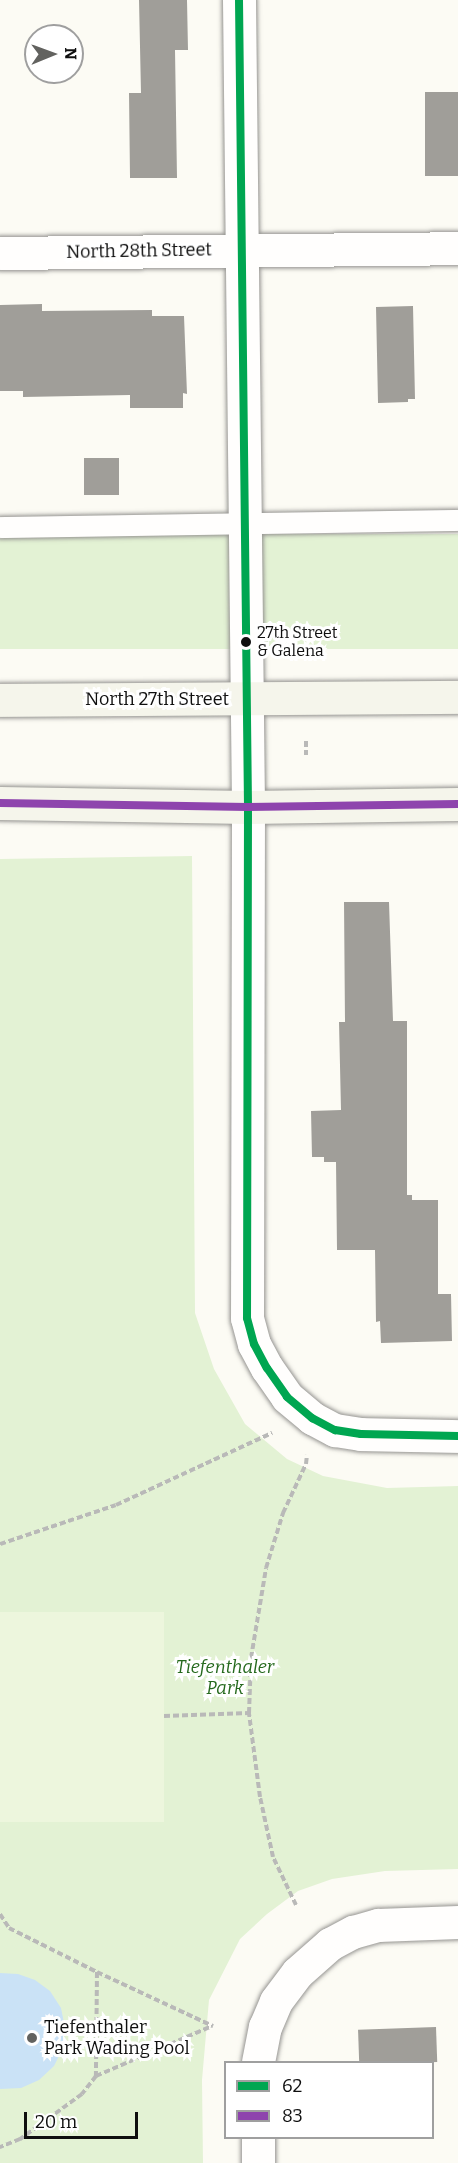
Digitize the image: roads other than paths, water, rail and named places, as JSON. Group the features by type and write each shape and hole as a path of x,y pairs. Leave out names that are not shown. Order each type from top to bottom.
{"main road":[{"name":"North 27th Street","path":"0,700 458,697"},
{"path":"0,803 248,807 458,804"}],"street":[{"path":"239,0 248,807 247,1318 254,1344 267,1368 287,1397 312,1418 335,1430 361,1434 458,1436"},
{"name":"North 28th Street","path":"0,253 458,248"},
{"path":"258,2061 265,2027 276,2001 297,1973 330,1944 353,1932 378,1925 458,1922"},
{"path":"258,2139 258,2163"}],"lane":[{"path":"0,527 458,520"}],"water":[{"name":"Tiefenthaler Park Wading Pool","path":"0,1973 18,1974 35,1980 50,1991 61,2008 65,2028 63,2048 54,2066 39,2080 21,2088 0,2089"}],"place":[{"name":"27th Street & Galena","path":"246,642"},
{"name":"Tiefenthaler Park Wading Pool","path":"32,2038"}],"park label":[{"name":"Tiefenthaler Park","path":"225,1678"}]}
